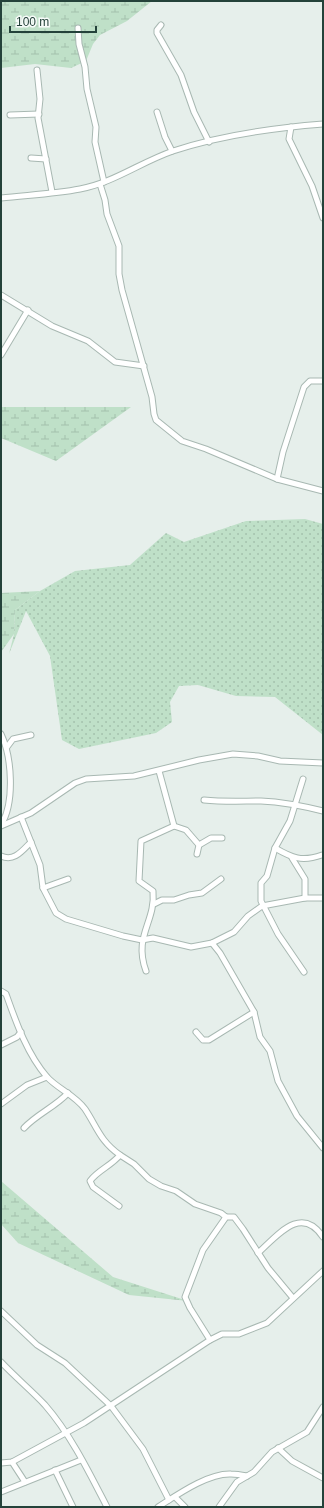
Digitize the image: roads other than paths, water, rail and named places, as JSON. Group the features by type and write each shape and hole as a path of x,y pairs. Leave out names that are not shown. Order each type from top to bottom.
{"street":[{"path":"161,26 157,30 157,33 181,75 194,112 209,142"},
{"path":"78,28 79,44 85,66 87,89 96,127 96,142 107,214 119,246 119,274 152,397 156,420 182,441 206,449 277,479 323,490"},
{"path":"37,70 40,99 40,135 52,192"},
{"path":"157,112 165,137 172,151"},
{"path":"10,116 39,114"},
{"path":"1,198 80,189 102,183 172,151 209,142 291,127 323,124"},
{"path":"291,127 289,139 312,186 323,218"},
{"path":"31,158 46,159"},
{"path":"1,295 28,310 52,326 88,341 115,362 144,366"},
{"path":"1,355 28,310"},
{"path":"277,479 283,452 304,387 310,381 323,381"},
{"path":"1,734 7,747 10,782 6,818 1,826"},
{"path":"7,747 13,740 31,735"},
{"path":"1,826 21,818 75,784 86,779 134,776 199,760 233,754 258,756 280,761 323,763"},
{"path":"159,771 174,826"},
{"path":"303,779 290,821 274,848 267,876 261,883 262,906 278,934 304,972"},
{"path":"204,800 230,802 261,801 295,805 323,811"},
{"path":"21,818 40,866 44,888 56,913 66,919 142,940 153,938 191,947 212,943 234,932 248,916 262,906 305,898 323,898"},
{"path":"146,971 142,959 142,940 154,904 153,891 139,882 141,841 174,826 186,830 199,845"},
{"path":"197,854 199,845 211,838 222,838"},
{"path":"1,856 7,859 15,857 31,842"},
{"path":"274,848 292,858 311,859 322,855"},
{"path":"292,858 305,879 305,898"},
{"path":"154,904 162,900 174,900 189,894 202,893 221,879"},
{"path":"44,888 68,880"},
{"path":"212,943 220,953 254,1012 260,1036 270,1051 278,1081 296,1116 323,1148"},
{"path":"1,991 6,994 32,1055 47,1077 68,1093 84,1109 95,1129 108,1144 134,1164 149,1179 161,1186 176,1190 195,1204 221,1213 226,1217 234,1217 258,1253 292,1298"},
{"path":"196,1032 203,1040 209,1040 254,1012"},
{"path":"1,1045 17,1037 21,1032"},
{"path":"1,1104 27,1085 47,1077"},
{"path":"24,1128 33,1119 52,1107 68,1093"},
{"path":"119,1206 93,1187 90,1181 98,1173 112,1164 120,1154"},
{"path":"210,1340 190,1308 185,1297 203,1250 226,1217"},
{"path":"258,1253 290,1225 299,1221 314,1228 323,1237"},
{"path":"1,1462 12,1462 84,1423 210,1340 222,1334 239,1334 261,1327 323,1271"},
{"path":"1,1311 37,1345 65,1363 111,1406 143,1449 169,1500"},
{"path":"1,1362 45,1405 65,1432 107,1507"},
{"path":"219,1507 233,1488 278,1448 307,1432 323,1407"},
{"path":"278,1448 292,1460 323,1478"},
{"path":"1,1492 81,1460"},
{"path":"12,1462 25,1482"},
{"path":"56,1470 73,1507"},
{"path":"158,1507 218,1476 231,1474 247,1476"},
{"path":"175,1497 185,1507"}]}
